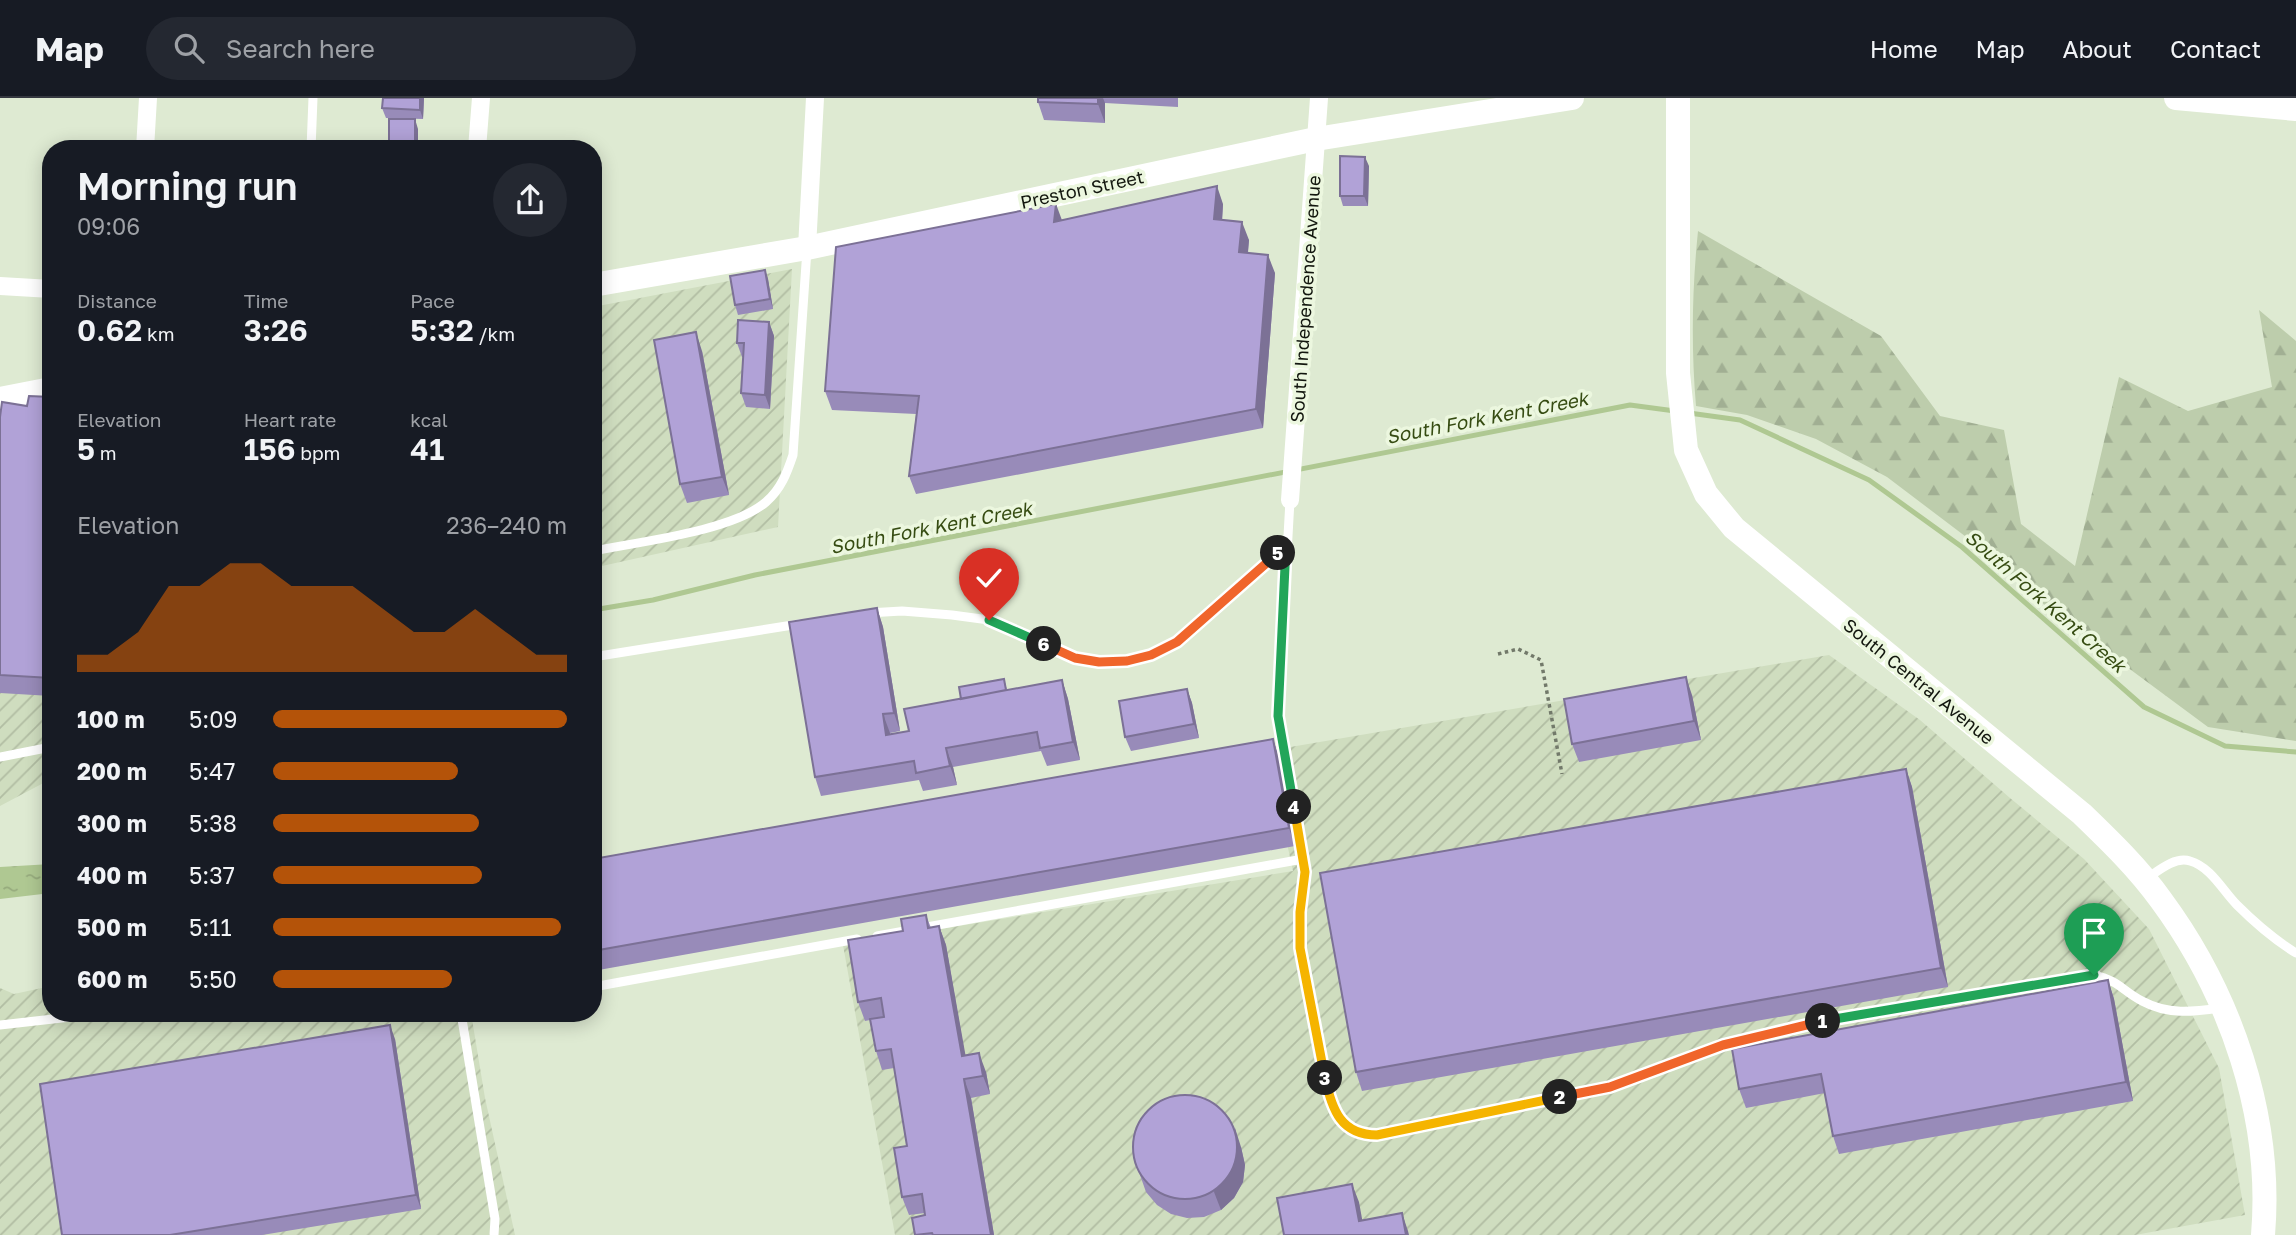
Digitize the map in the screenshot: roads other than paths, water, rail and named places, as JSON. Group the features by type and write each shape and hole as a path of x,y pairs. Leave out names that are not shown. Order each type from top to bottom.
{"main road":[{"name":"Preston Street","path":"602,283 807,248 1316,139 1572,98"},
{"name":"South Central Avenue","path":"1678,98 1678,373 1686,450 1706,494 1734,528 2082,814 2124,855 2162,900 2202,962 2223,1008 2246,1073 2258,1126 2265,1185 2263,1235"},
{"path":"2176,98 2296,109"},
{"path":"0,400 42,391"}],"street":[{"path":"146,140 148,98"},
{"path":"478,140 481,98"},
{"path":"807,248 815,98"},
{"name":"South Independence Avenue","path":"1290,500 1319,98"},
{"path":"0,286 42,288"}],"lane":[{"path":"311,140 313,98"},
{"path":"602,549 719,525 746,516 766,502 784,481 793,455 807,248"},
{"path":"1290,500 1278,716 1303,859 1304,892 1299,940 1314,1030 1328,1091 1336,1112 1347,1128 1362,1135 1377,1135 1610,1087 1723,1045 1820,1022 2094,975 2112,979 2141,1001 2162,1010 2180,1013 2223,1008"},
{"path":"856,614 902,611 989,620 1075,658 1099,662 1127,661 1151,655 1177,642 1286,545"},
{"path":"602,656 816,621"},
{"path":"0,757 42,749"},
{"path":"602,984 1303,859"},
{"path":"2145,880 2168,864 2188,860 2204,867 2237,906 2277,941 2296,953"},
{"path":"0,1026 42,1021"},
{"path":"462,1022 495,1219 494,1235"}],"water":[{"path":"42,865 42,894 0,899 0,867"}],"waterway":[{"name":"South Fork Kent Creek","path":"602,608 653,600 755,575 1630,405 1675,411"},
{"name":"South Fork Kent Creek","path":"1689,413 1740,420 1869,480 1962,547 2144,707 2225,746 2296,752"}]}
